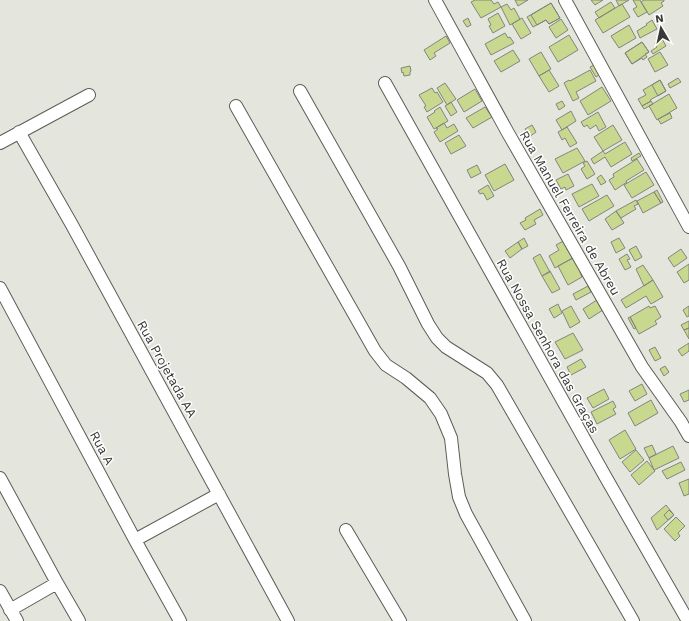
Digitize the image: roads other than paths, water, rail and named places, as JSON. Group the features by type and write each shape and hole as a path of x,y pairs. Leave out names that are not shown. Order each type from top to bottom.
{"street":[{"name":"Rua Manuel Ferreira de Abreu","path":"435,0 508,133 642,367 685,420 689,436"},
{"path":"565,0 689,227"},
{"name":"Rua Nossa Senhora das Graças","path":"386,83 605,476 688,621"},
{"path":"300,91 399,266 428,324 437,338 446,347 487,373 497,385 633,621"},
{"path":"0,144 89,94"},
{"path":"236,106 375,351 386,365 406,378 430,398 440,414 451,438 454,474 459,497 466,514 525,621"},
{"name":"Rua Projetada AA","path":"19,132 68,218 288,621"},
{"name":"Rua A","path":"0,288 180,621"},
{"path":"0,478 79,621"},
{"path":"135,540 219,494"},
{"path":"346,530 400,621"},
{"path":"10,610 57,583"},
{"path":"0,591 17,621"}]}
